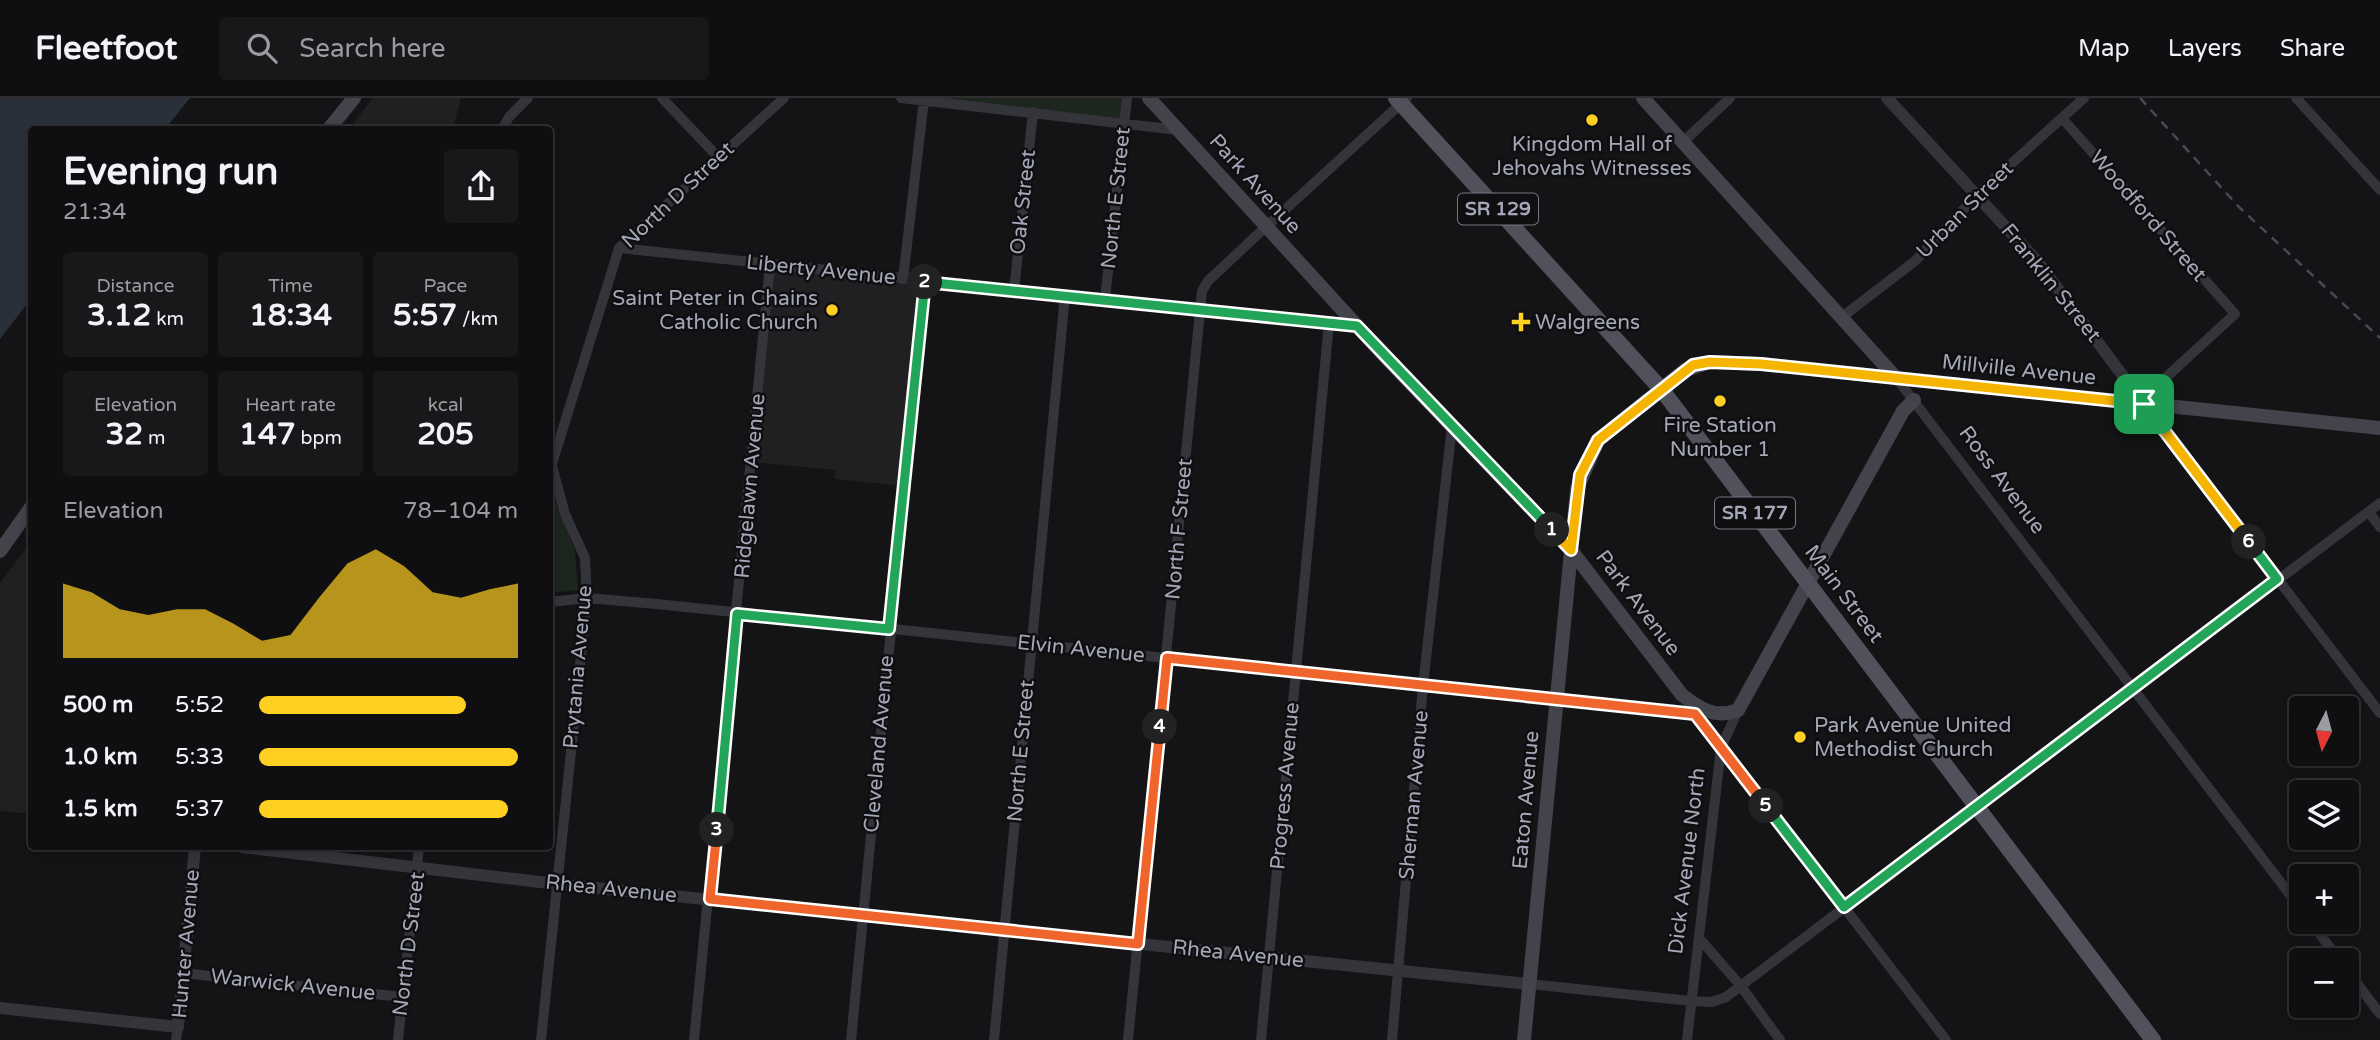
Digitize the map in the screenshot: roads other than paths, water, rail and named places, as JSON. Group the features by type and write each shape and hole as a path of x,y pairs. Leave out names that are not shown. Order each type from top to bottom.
{"main road":[{"path":"331,126 354,98"},
{"name":"Park Avenue","path":"1149,98 1266,229 1571,550 1682,695"},
{"name":"Ross Avenue","path":"1643,98 1897,379"},
{"name":"Main Street","path":"1401,100 1662,390 2153,1040"},
{"name":"Millville Avenue","path":"1662,390 1685,370 1710,362 2380,428"},
{"name":"Eaton Avenue","path":"1524,1040 1577,489 1594,445 1662,390"},
{"name":"Dick Avenue North","path":"1738,710 1903,411 1914,400"},
{"path":"0,551 28,512"},
{"path":"1682,695 1711,713 1726,715 1738,710"}],"street":[{"path":"505,126 528,98"},
{"path":"662,98 718,157"},
{"name":"North D Street","path":"553,462 619,248 784,98"},
{"path":"901,98 1178,130"},
{"name":"North E Street","path":"1105,299 1127,98"},
{"path":"1683,142 1730,98"},
{"name":"Franklin Street","path":"1887,98 2037,261 2380,713"},
{"name":"Urban Street","path":"1842,317 1915,261 1978,194 2084,98"},
{"path":"2296,98 2380,190"},
{"path":"903,279 924,100"},
{"name":"North F Street","path":"1128,1040 1202,291 1208,281 1401,100"},
{"name":"Oak Street","path":"1014,291 1033,112"},
{"name":"Woodford Street","path":"2062,118 2235,314 2150,392 2144,404"},
{"name":"Liberty Avenue","path":"619,248 1357,326"},
{"name":"Ridgelawn Avenue","path":"694,1040 771,265"},
{"name":"Cleveland Avenue","path":"851,1040 889,629 925,282"},
{"name":"North E Street","path":"994,1040 1065,295"},
{"name":"Progress Avenue","path":"1261,1040 1329,323"},
{"name":"Ross Avenue","path":"1897,379 2289,893"},
{"name":"Sherman Avenue","path":"1392,1040 1423,686 1452,426"},
{"name":"Prytania Avenue","path":"541,1040 587,598 585,558 565,514 553,475"},
{"name":"Rhea Avenue","path":"267,850 557,884 1712,1002 1727,997 2380,503"},
{"path":"2369,512 2380,527"},
{"name":"Elvin Avenue","path":"553,602 587,598 1695,714"},
{"name":"Park Avenue","path":"1682,695 1946,1040"},
{"name":"Dick Avenue North","path":"1687,1040 1721,748 1738,710"},
{"name":"Hunter Avenue","path":"177,1034 195,850"},
{"name":"North D Street","path":"398,1040 419,850"},
{"path":"1699,938 1740,985 1780,1040"},
{"name":"Warwick Avenue","path":"183,973 402,997"},
{"path":"2359,986 2380,1014"},
{"path":"0,1008 177,1034"}],"railway":[{"path":"2140,98 2239,207 2380,338"}],"place":[{"name":"Kingdom Hall of Jehovahs Witnesses","path":"1592,120"},
{"name":"Saint Peter in Chains Catholic Church","path":"832,310"},
{"name":"Walgreens","path":"1521,322"},
{"name":"Fire Station Number 1","path":"1720,401"},
{"name":"Park Avenue United Methodist Church","path":"1800,737"}]}
